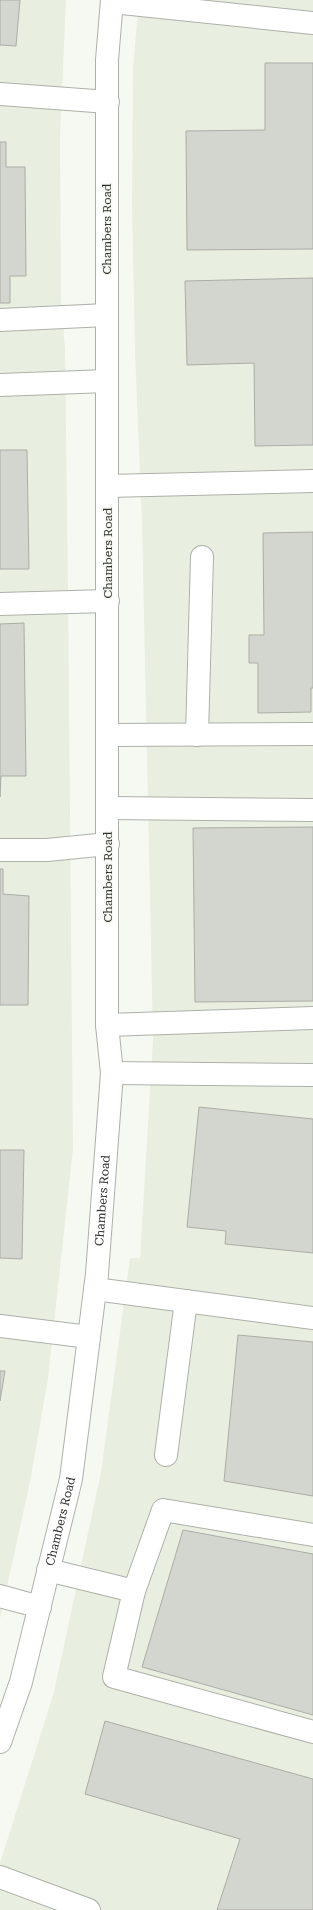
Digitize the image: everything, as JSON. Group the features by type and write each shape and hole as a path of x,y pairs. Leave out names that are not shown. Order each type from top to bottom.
{"street":[{"path":"112,1 313,23"},
{"name":"Chambers Road","path":"0,1742 5,1710 21,1682 71,1479 95,1289 112,1073 108,1025 107,60 112,1"},
{"path":"0,94 108,102"},
{"path":"0,320 107,315"},
{"path":"0,385 107,381"},
{"path":"107,486 313,481"},
{"path":"197,735 202,557"},
{"path":"0,604 108,601"},
{"path":"108,735 313,734"},
{"path":"108,808 313,810"},
{"path":"0,850 47,850 108,844"},
{"path":"108,1025 313,1018"},
{"path":"112,1073 313,1075"},
{"path":"95,1289 313,1318"},
{"path":"166,1455 186,1301"},
{"path":"0,1326 89,1336"},
{"path":"313,1535 163,1510 134,1591 114,1677 313,1732"},
{"path":"48,1570 134,1591"},
{"path":"0,1596 40,1607"},
{"path":"0,1877 89,1910"}],"shaded area":[{"path":"0,0 66,0 60,138 61,298 65,348 73,1149 48,1379 31,1477 0,1619"},
{"path":"139,0 313,0 313,1910 0,1910 0,1863 54,1692 101,1472 130,1258 140,1258 153,1039 142,523 135,353 132,205 133,67"}],"building":[{"path":"0,0 20,0 16,46 0,45"},
{"path":"265,63 313,63 313,249 187,250 186,131 265,130"},
{"path":"0,142 6,142 6,167 25,167 26,276 10,276 10,303 0,303"},
{"path":"313,278 313,445 255,446 254,363 187,365 185,281"},
{"path":"0,450 27,450 29,569 0,569"},
{"path":"313,532 313,688 311,688 311,712 258,713 258,663 249,663 249,635 264,635 263,533"},
{"path":"24,623 26,776 1,776 0,797 0,624"},
{"path":"313,827 313,1001 195,1002 193,828"},
{"path":"0,869 3,869 3,894 29,896 28,1005 0,1005"},
{"path":"199,1107 313,1119 313,1253 225,1244 226,1231 187,1227"},
{"path":"0,1150 24,1150 22,1259 0,1258"},
{"path":"238,1335 313,1342 313,1496 224,1481"},
{"path":"0,1371 5,1371 0,1401"},
{"path":"183,1530 313,1554 313,1715 142,1667"},
{"path":"105,1721 313,1779 313,1910 217,1910 240,1839 85,1794"}]}
